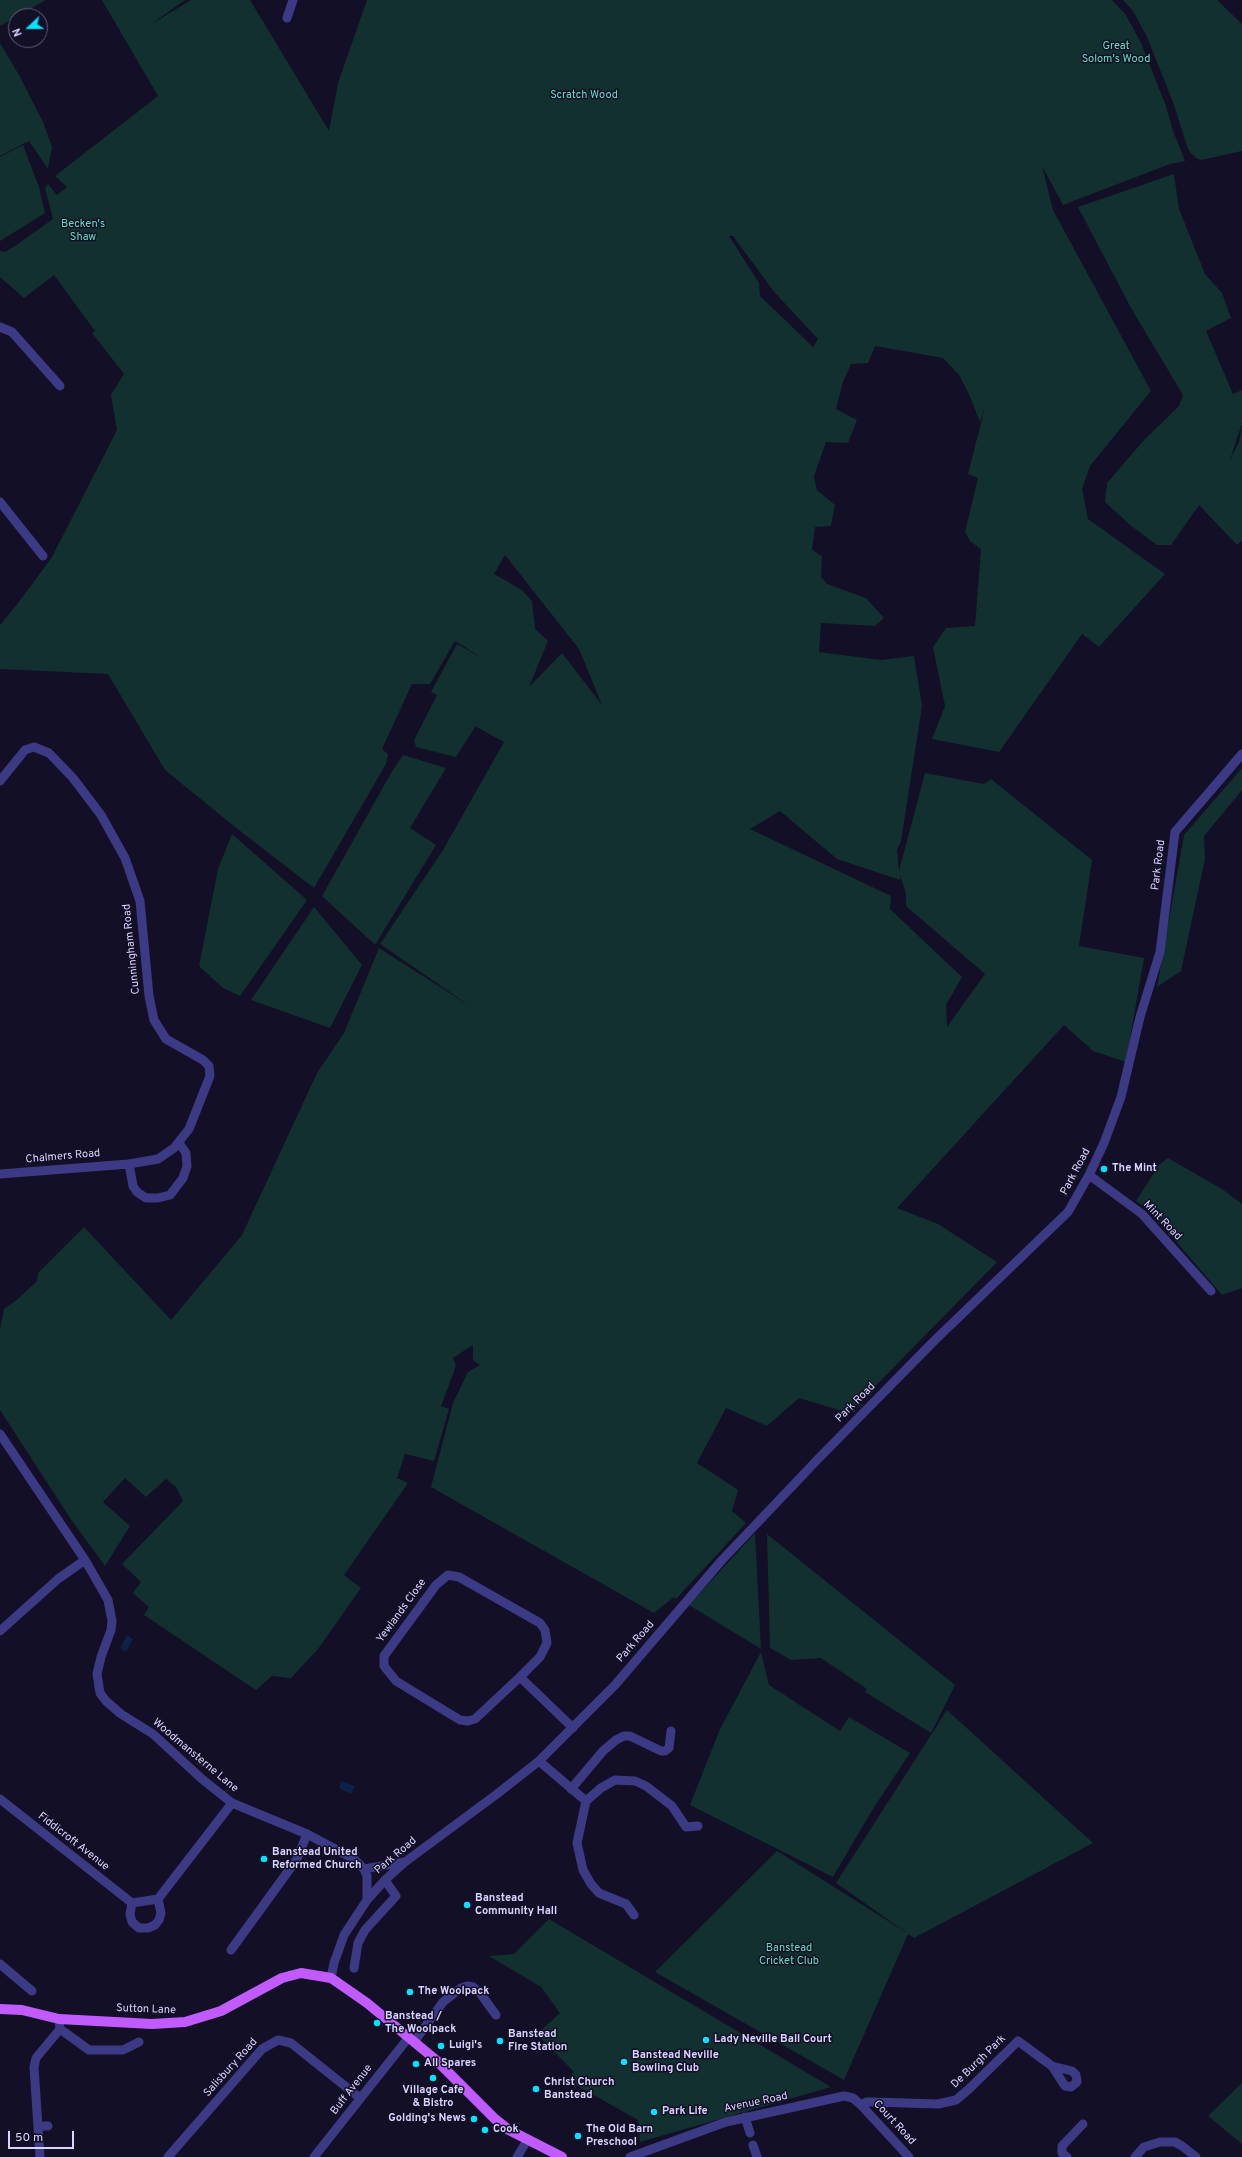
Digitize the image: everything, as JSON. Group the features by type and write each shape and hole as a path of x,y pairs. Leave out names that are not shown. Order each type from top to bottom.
{"main road":[{"name":"Sutton Lane","path":"0,2001 60,2024 152,2024 185,2022 221,2011 282,1978 301,1973 331,1978"},
{"path":"331,1978 345,1986 411,2039 448,2071 495,2119 509,2130 562,2157"},
{"name":"Sutton Lane","path":"0,2010 22,2010"}],"street":[{"path":"287,18 293,0"},
{"path":"0,327 12,332 60,386"},
{"path":"0,502 43,556"},
{"name":"Cunningham Road","path":"0,781 25,750 34,747 48,753 73,778 101,815 125,858 140,901 154,1020 166,1039 203,1060 209,1066"},
{"name":"Park Road","path":"331,1978 334,1963 344,1935 367,1900 385,1880 405,1862 498,1794 540,1761 615,1686 722,1560 819,1458 934,1340 1068,1212 1089,1175 1104,1142 1121,1097 1140,1017 1160,952 1176,832 1242,754"},
{"name":"Chalmers Road","path":"0,1174 129,1164 158,1159 179,1143 189,1129 210,1076 209,1066"},
{"path":"129,1164 132,1186 137,1192 146,1198 158,1198 170,1195 184,1178 187,1166 186,1153 179,1143"},
{"name":"Mint Road","path":"1089,1175 1142,1214 1211,1291"},
{"name":"Woodmansterne Lane","path":"0,1434 85,1560 108,1600 112,1620 111,1630 101,1657 97,1674 100,1694 121,1714 153,1734 202,1779 232,1803 306,1834 346,1853 364,1869"},
{"path":"0,1631 58,1579 85,1560"},
{"name":"Yewlands Close","path":"448,1575 459,1577 528,1615 540,1623 545,1630 547,1643 544,1650 540,1657 520,1678 475,1719 468,1721 460,1720 396,1681 384,1666 384,1656 436,1584 448,1575"},
{"path":"520,1678 573,1728"},
{"path":"571,1788 603,1751 616,1740 624,1736 630,1736 654,1748 665,1751 669,1748 672,1731"},
{"path":"540,1761 586,1802"},
{"path":"634,1915 626,1904 599,1893 591,1884 583,1870 577,1843 586,1802 602,1788 615,1780 635,1781 646,1786 672,1806 686,1827 698,1826"},
{"name":"Fiddicroft Avenue","path":"0,1799 132,1903"},
{"path":"158,1899 161,1912 159,1920 148,1928 139,1928 132,1922 130,1914 132,1903 158,1899 232,1803"},
{"path":"231,1950 298,1859 306,1834"},
{"path":"367,1900 368,1884 364,1869 405,1862"},
{"path":"354,1968 358,1943 365,1930 396,1896 385,1880"},
{"path":"344,1935 358,1943"},
{"path":"0,1964 32,1991"},
{"name":"Buff Avenue","path":"314,2157 360,2098 443,2002 461,1988 467,1986 473,1987 480,1993 496,2014"},
{"path":"40,2157 35,2063 36,2058 60,2024 89,2050 123,2050 139,2042"},
{"name":"Salisbury Road","path":"168,2157 262,2049 278,2040 291,2043 360,2098"},
{"name":"De Burgh Park","path":"861,2105 866,2102 938,2104 956,2100 970,2089 1018,2041 1052,2066"},
{"name":"Court Road","path":"844,2096 852,2098 861,2105 909,2157"},
{"name":"Avenue Road","path":"630,2157 665,2142 745,2117 844,2096"},
{"path":"745,2117 750,2133"},
{"path":"1067,2157 1062,2152 1062,2146 1083,2124"},
{"path":"38,2126 48,2126"},
{"path":"517,2157 528,2139"},
{"path":"1135,2157 1144,2147 1160,2142 1178,2144 1196,2157"},
{"path":"753,2145 757,2157"}],"green space":[{"path":"0,0 46,0 32,8 8,8 8,21 0,26"},
{"path":"102,0 185,0 150,25 191,0 250,0 329,131 338,83 367,0 1112,0 1126,15 1141,43 1166,106 1173,131 1185,161 1170,164 1063,205 1042,166 1053,210 1151,391 1090,466 1082,489 1088,519 1165,574 1099,647 1082,634 999,752 932,739 945,706 933,647 946,628 975,626 981,549 970,541 965,532 978,478 968,474 985,407 980,422 969,394 959,375 943,358 875,346 868,363 851,364 843,382 836,409 857,420 848,443 826,442 814,476 817,490 835,505 831,526 815,527 812,550 822,556 821,577 827,584 866,598 884,618 875,626 821,623 819,652 881,660 914,656 922,706 901,841 897,850 899,871 925,773 984,784 991,779 1092,860 1079,946 1144,958 1126,1062 1093,1051 1064,1025 897,1208 938,1224 997,1262 849,1413 799,1398 767,1426 726,1408 697,1463 738,1490 732,1511 746,1523 676,1599 674,1597 654,1613 431,1487 453,1403 468,1372 480,1365 473,1360 473,1345 453,1358 456,1366 441,1406 449,1409 434,1461 405,1454 397,1478 408,1483 344,1575 361,1588 318,1649 291,1678 272,1676 256,1690 144,1615 149,1607 133,1593 141,1582 122,1564 183,1501 176,1487 166,1479 146,1497 125,1478 103,1502 130,1526 105,1566 72,1521 0,1410 0,1329 4,1309 18,1299 37,1281 38,1273 84,1227 171,1320 242,1235 317,1073 344,1033 379,948 470,1006 380,944 443,850 504,742 473,725 475,727 456,757 416,747 414,740 437,695 431,692 457,644 482,658 455,641 430,684 412,684 382,749 388,754 386,764 314,888 235,827 165,770 108,674 0,669 0,625 52,557 117,430 111,395 124,374 92,333 95,331 54,275 24,298 0,277 0,251 5,252 15,246 53,219 45,188 48,184 57,195 67,187 55,176 158,96","holes":["729,236 733,236 775,293 818,339 813,347 760,296 759,283","505,555 579,649 602,705 562,653 529,687 548,641 535,629 532,601 522,590 494,574","780,811 837,859 900,880 900,875 906,894 906,906 985,974 947,1027 946,1005 962,977 890,909 891,896 750,829"]},
{"path":"1123,0 1217,0 1242,24 1242,151 1201,160 1196,158 1188,149 1173,102 1147,37 1133,11"},
{"path":"0,43 19,75 43,122 52,147 48,169 29,141 0,156"},
{"path":"23,145 39,187 45,213 0,241 0,157"},
{"path":"1174,174 1179,209 1205,274 1222,293 1231,318 1206,331 1233,394 1242,390 1242,423 1230,460 1239,442 1242,425 1242,541 1237,545 1199,505 1171,545 1157,545 1130,525 1105,502 1107,483 1144,440 1179,406 1183,395 1131,308 1078,207"},
{"path":"403,755 446,768 410,828 436,845 375,945 322,896 391,773"},
{"path":"1242,768 1242,790 1204,836 1205,859 1181,971 1157,987 1184,835"},
{"path":"232,834 307,900 240,996 223,988 199,966 218,869"},
{"path":"314,907 362,965 330,1028 251,1000"},
{"path":"1168,1158 1222,1189 1242,1204 1242,1288 1222,1295 1150,1211 1136,1201 1159,1165"},
{"path":"755,1533 761,1649 689,1605"},
{"path":"767,1534 955,1685 931,1733 865,1692 867,1689 821,1658 791,1660 770,1648"},
{"path":"761,1652 769,1685 840,1731 849,1717 910,1753 871,1812 833,1877 690,1805 720,1729"},
{"name":"Banstead Cricket Club","path":"947,1710 1093,1843 914,1938 908,1934 844,2080 655,1972 777,1851 907,1933 836,1883"},
{"path":"549,1919 831,2087 640,2142 638,2120 567,2080 574,2072 537,2034 560,2013 541,1987 489,1956 514,1954"},
{"path":"1242,2083 1242,2144 1208,2116"}],"water":[{"path":"127,1635 133,1639 126,1652 120,1648"},
{"path":"341,1781 355,1786 351,1794 339,1788"}],"place":[{"name":"The Mint","path":"1104,1169"},
{"name":"Banstead United Reformed Church","path":"264,1859"},
{"name":"Banstead Community Hall","path":"467,1905"},
{"name":"The Woolpack","path":"410,1992"},
{"name":"Banstead / The Woolpack","path":"377,2023"},
{"name":"Lady Neville Ball Court","path":"706,2040"},
{"name":"Banstead Fire Station","path":"500,2041"},
{"name":"Luigi's","path":"441,2046"},
{"name":"Banstead Neville Bowling Club","path":"624,2062"},
{"name":"All Spares","path":"416,2064"},
{"name":"Village Cafe & Bistro","path":"433,2078"},
{"name":"Christ Church Banstead","path":"536,2089"},
{"name":"Park Life","path":"654,2112"},
{"name":"Golding's News","path":"474,2119"},
{"name":"Cook","path":"485,2130"},
{"name":"The Old Barn Preschool","path":"578,2136"}],"park label":[{"name":"Great Solom's Wood","path":"1116,53"},
{"name":"Scratch Wood","path":"584,96"},
{"name":"Becken's Shaw","path":"83,231"}]}
